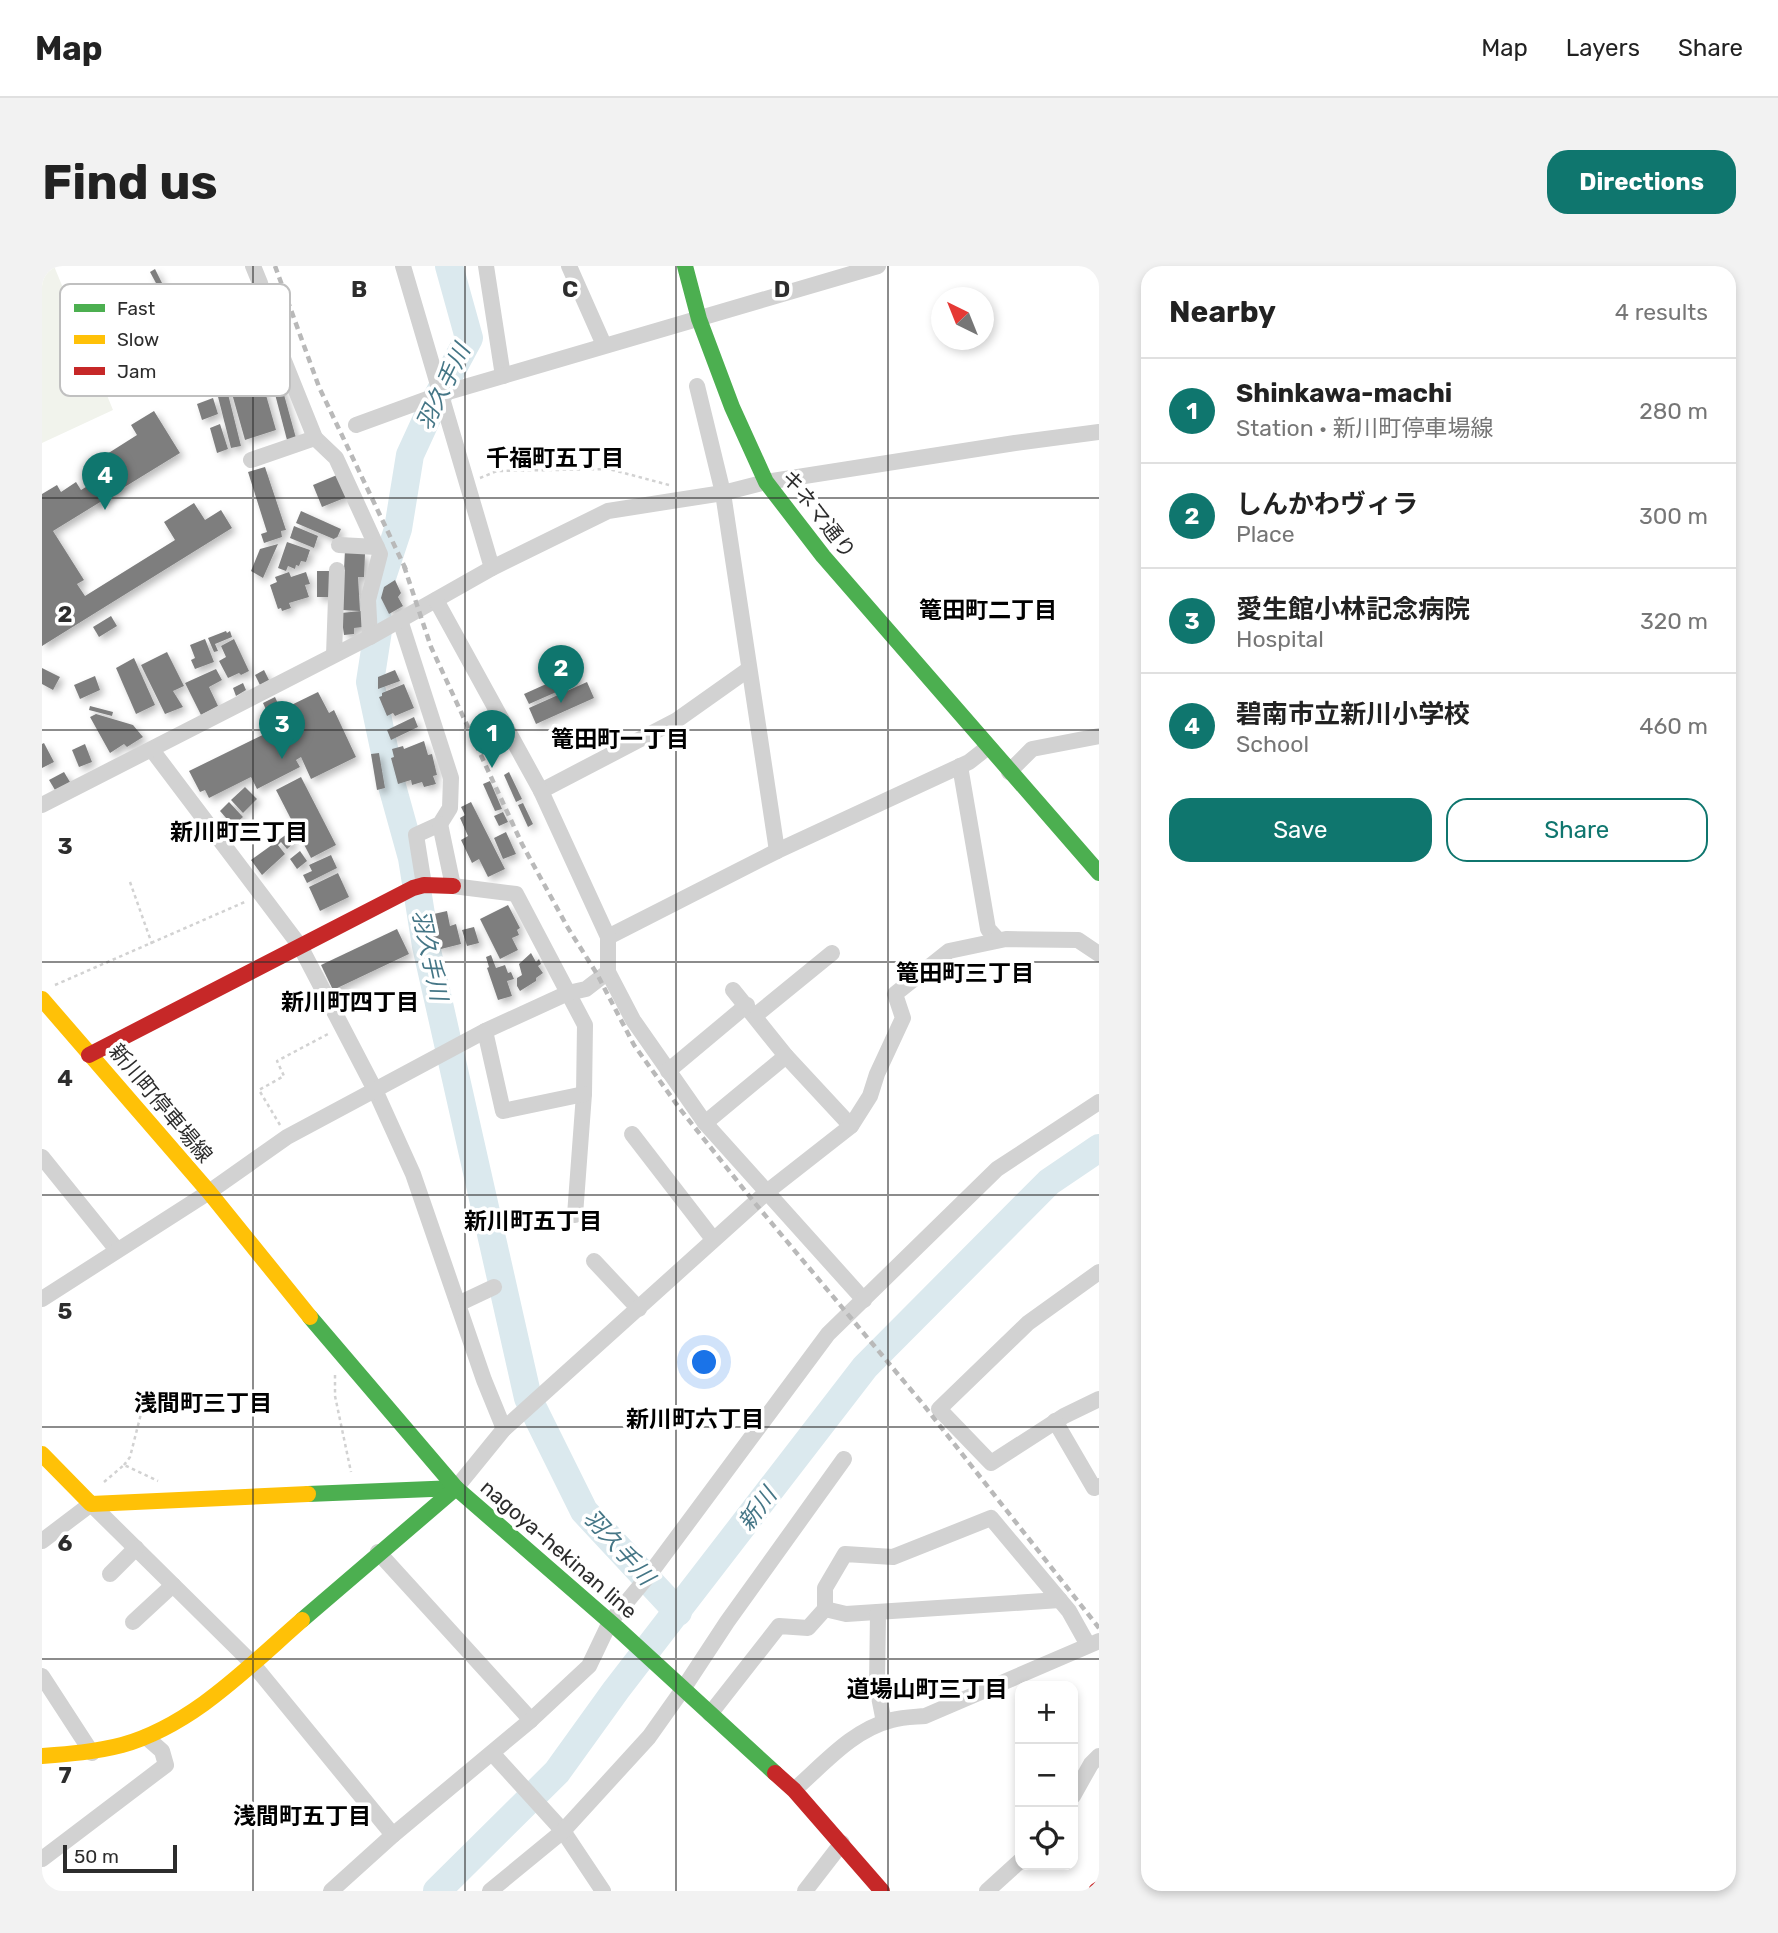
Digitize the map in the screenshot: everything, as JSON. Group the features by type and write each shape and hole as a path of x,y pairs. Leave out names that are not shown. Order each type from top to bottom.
{"main road":[{"name":"キネマ通り","path":"685,266 699,319 732,407 766,482 823,556 1099,873"},
{"path":"424,884 453,886"},
{"name":"新川町停車場線","path":"424,884 89,1055 209,1192 288,1292 456,1488"},
{"path":"42,999 89,1055"},
{"path":"42,1454 91,1504"},
{"path":"42,1756 92,1753 130,1744 167,1728 206,1703 378,1552 456,1488"},
{"name":"nagoya-hekinan line","path":"91,1504 456,1488 614,1625 794,1790 882,1891"}],"street":[{"path":"253,266 260,284"},
{"path":"403,266 492,569"},
{"path":"486,266 503,376"},
{"path":"569,266 604,345"},
{"path":"356,425 441,394 878,266"},
{"path":"290,376 315,438 336,458 380,554 368,600 370,637"},
{"path":"697,386 723,493 777,851"},
{"path":"42,805 370,637 492,569 608,511 723,493 766,482 1099,432"},
{"path":"251,460 315,438"},
{"path":"339,544 377,547"},
{"path":"334,655 337,570"},
{"path":"436,600 541,790 608,937 608,972 634,1020 705,1123 864,1300"},
{"path":"400,620 451,778 450,808 440,824 416,835 424,884"},
{"path":"541,790 677,720 748,669"},
{"path":"1009,772 1032,748 1099,736"},
{"path":"608,937 777,851 960,766 988,747"},
{"path":"152,750 300,946 342,1027 413,1174 484,1380 504,1429"},
{"path":"960,766 988,929 998,940"},
{"path":"440,824 453,886 516,894 586,1025 575,1215"},
{"path":"456,1488 504,1429 713,1239 768,1191 851,1126 870,1096 877,1074 903,1018 895,994 949,951 998,940 1078,940 1099,954"},
{"path":"668,1071 832,953"},
{"path":"42,1299 209,1192 287,1137 485,1031 568,993 586,989 608,972"},
{"path":"733,990 786,1056 851,1126"},
{"path":"485,1031 503,1111 584,1094"},
{"path":"705,1123 786,1056"},
{"path":"331,1891 493,1754 589,1666 649,1575 828,1334 997,1169 1099,1102"},
{"path":"632,1135 713,1239"},
{"path":"42,1157 117,1250"},
{"path":"594,1261 639,1309"},
{"path":"1099,1272 1028,1323 939,1409 991,1464 1055,1422 1099,1399"},
{"path":"458,1304 494,1287"},
{"path":"1055,1422 1094,1488 1099,1486"},
{"path":"490,1891 562,1831 649,1737 680,1686 844,1460"},
{"path":"42,1541 91,1504 252,1663 393,1836"},
{"path":"710,1714 779,1626 808,1629 825,1609 825,1588 845,1554 893,1558 991,1518 1094,1643 925,1716 884,1722 839,1747 794,1790"},
{"path":"110,1574 136,1548"},
{"path":"378,1552 531,1720"},
{"path":"133,1622 173,1585"},
{"path":"825,1609 846,1614 1060,1600"},
{"path":"878,1612 877,1687 884,1722"},
{"path":"42,1676 92,1753"},
{"path":"42,1859 166,1765 162,1751 146,1737"},
{"path":"493,1754 562,1831 603,1891"},
{"path":"1078,1787 1091,1764 1099,1756"},
{"path":"805,1891 842,1843"},
{"path":"987,1891 1015,1866"}],"path":[{"path":"467,483 497,471 609,469 670,485"},
{"path":"130,882 152,944"},
{"path":"54,986 262,895"},
{"path":"287,1137 259,1090 284,1076 277,1061 342,1027"},
{"path":"346,1357 335,1373 335,1396 357,1492"},
{"path":"124,1465 130,1457 144,1402"}],"shaded area":[{"path":"42,266 54,266 61,284 60,396 107,396 113,410 42,443"}],"building":[{"path":"155,269 162,283 156,284 150,272"},
{"path":"218,396 228,396 241,446 231,448"},
{"path":"233,396 266,396 276,430 245,440"},
{"path":"275,396 284,396 296,438 287,440"},
{"path":"213,398 218,414 202,420 197,404"},
{"path":"154,411 180,453 53,531 84,580 77,584 85,596 175,540 164,522 194,503 205,520 221,510 232,528 42,646 42,494 57,485 61,492 76,482 81,490 99,479 95,471 111,461 107,454 137,435 131,425"},
{"path":"220,424 228,449 217,453 210,428"},
{"path":"265,467 286,530 281,531 282,537 264,543 261,534 267,532 248,472"},
{"path":"337,475 347,497 322,507 313,485"},
{"path":"301,511 341,529 336,540 296,523"},
{"path":"294,526 318,536 314,548 290,538"},
{"path":"287,542 310,550 306,562 301,561 295,569 288,566 286,571 278,568"},
{"path":"278,544 263,578 251,571 260,549"},
{"path":"345,550 365,554 364,577 358,577 360,611 342,610"},
{"path":"317,571 331,571 330,597 317,597"},
{"path":"289,572 291,577 306,572 310,584 305,585 309,597 289,603 291,608 282,611 281,608 278,609 270,585 277,582 275,577"},
{"path":"395,580 401,593 398,597 403,606 389,614 381,598 384,587"},
{"path":"361,611 363,627 354,628 354,634 344,635 341,613"},
{"path":"111,616 117,626 99,637 93,627"},
{"path":"230,631 232,637 215,644 218,651 214,652 208,638"},
{"path":"205,639 214,662 195,669 191,660 195,658 190,645"},
{"path":"234,639 249,671 228,678 219,661 226,657 221,646"},
{"path":"167,652 184,686 173,691 183,707 165,714 141,665"},
{"path":"134,658 155,705 136,714 116,668"},
{"path":"42,668 60,677 53,690 42,684"},
{"path":"216,669 222,680 209,687 218,706 201,715 185,683"},
{"path":"264,670 269,680 260,685 255,675"},
{"path":"395,670 400,681 378,689 378,677"},
{"path":"573,672 577,683 529,704 524,694"},
{"path":"95,676 100,690 80,699 74,685"},
{"path":"587,682 594,698 536,724 529,708"},
{"path":"243,683 246,690 236,696 233,688"},
{"path":"404,684 414,708 395,716 393,713 387,716 379,697 382,693"},
{"path":"318,692 329,713 334,710 356,757 311,779 301,757 296,760 300,767 257,789 251,777 209,798 205,790 200,792 189,771 283,725 277,712"},
{"path":"275,697 280,708 268,714 263,703"},
{"path":"90,706 113,712 112,716 89,710"},
{"path":"96,714 133,725 143,737 110,753 90,717"},
{"path":"414,717 418,727 391,740 387,730"},
{"path":"424,741 428,755 432,754 437,775 433,776 436,784 424,787 422,782 412,785 411,780 398,784 391,758 394,757 392,749 403,746 404,749"},
{"path":"44,743 54,762 42,768 42,744"},
{"path":"85,744 92,762 79,767 72,750"},
{"path":"379,753 385,788 377,790 371,754"},
{"path":"64,772 70,782 55,790 49,780"},
{"path":"509,772 522,799 516,802 504,775"},
{"path":"301,777 336,845 311,858 276,790"},
{"path":"490,781 502,809 495,811 483,784"},
{"path":"245,787 257,799 243,813 231,800"},
{"path":"229,802 243,817 233,826 220,811"},
{"path":"471,802 505,869 488,877 479,859 472,863 461,840 468,836 460,818 465,815 461,807"},
{"path":"523,803 533,824 528,827 518,805"},
{"path":"503,812 508,822 499,826 494,816"},
{"path":"506,832 516,854 503,859 494,838"},
{"path":"287,834 294,843 287,849 281,842 278,845 285,854 262,875 251,860"},
{"path":"300,851 307,861 297,869 290,859"},
{"path":"331,855 337,868 307,883 303,875 312,871 309,865"},
{"path":"338,873 349,897 320,911 309,887"},
{"path":"508,905 520,928 517,930 519,935 512,938 518,950 500,959 480,919"},
{"path":"447,911 450,926 456,924 461,944 441,949 440,946 432,948 425,916"},
{"path":"474,927 479,943 467,946 462,930"},
{"path":"397,929 409,954 333,990 321,965"},
{"path":"531,953 536,962 539,959 541,964 538,966 543,973 520,991 517,986 517,978 522,975 519,964"},
{"path":"491,955 496,968 505,965 508,973 511,972 514,979 507,981 512,996 498,1000 487,968 486,957"}],"waterway":[{"name":"羽久手川","path":"449,266 469,338 410,455 398,529 374,602 379,624 370,682 392,786 412,858 426,946 528,1398 584,1511 678,1612"},
{"name":"新川","path":"437,1891 557,1772 616,1690 865,1367 1049,1182 1099,1148"}],"railway":[{"path":"275,266 282,284"},
{"path":"290,307 319,387 408,574"},
{"path":"404,566 431,647 522,844 568,928 597,974 634,1045 680,1109 754,1202 922,1403 1099,1628"}],"traffic: fast":[{"path":"685,266 699,319 732,407 766,482 823,556 1099,873"},
{"path":"302,1620 456,1488 310,1317"},
{"path":"308,1494 456,1488 617,1628 775,1773"}],"traffic: slow":[{"path":"42,999 209,1192 310,1317"},
{"path":"42,1454 91,1504 308,1494"},
{"path":"42,1756 122,1745 172,1724 218,1693 302,1620"}],"traffic: jam":[{"path":"89,1055 413,888 424,885 453,886"},
{"path":"775,1773 794,1790 882,1891"}],"place":[{"name":"碧南市立新川小学校","path":"105,510"},
{"name":"しんかわヴィラ","path":"561,703"},
{"name":"愛生館小林記念病院","path":"282,759"},
{"name":"Shinkawa-machi","path":"492,768"}],"district":[{"name":"千福町五丁目","path":"555,458"},
{"name":"篭田町二丁目","path":"988,610"},
{"name":"篭田町一丁目","path":"620,739"},
{"name":"新川町三丁目","path":"239,832"},
{"name":"篭田町三丁目","path":"965,973"},
{"name":"新川町四丁目","path":"350,1002"},
{"name":"新川町五丁目","path":"533,1221"},
{"name":"浅間町三丁目","path":"203,1403"},
{"name":"新川町六丁目","path":"695,1419"},
{"name":"道場山町三丁目","path":"927,1689"},
{"name":"浅間町五丁目","path":"302,1816"}]}
